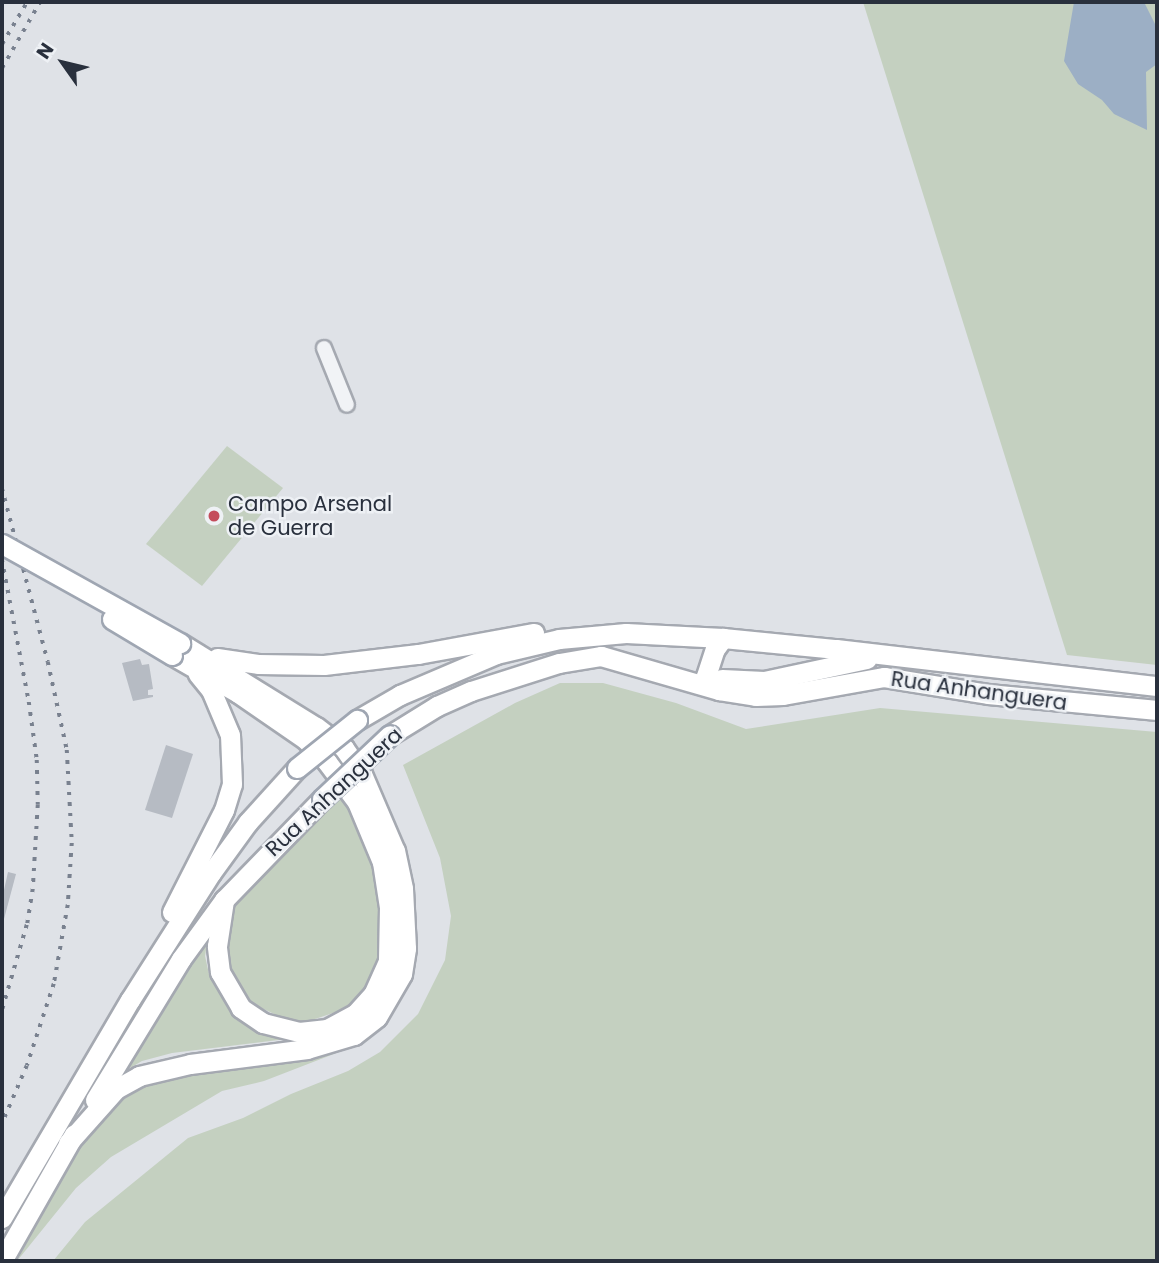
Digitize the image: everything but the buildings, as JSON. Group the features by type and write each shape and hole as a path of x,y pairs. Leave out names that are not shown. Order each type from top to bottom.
{"main road":[{"path":"2,544 176,649"},
{"path":"2,556 198,660 316,727 344,748 362,774 395,851 403,888 406,948 401,974 391,997 377,1017 354,1035 307,1049 190,1064 139,1076 116,1089 68,1143"},
{"path":"198,660 324,665 418,654 531,633 626,633"},
{"name":"Rua Anhanguera","path":"2,1218 100,1050 211,873 247,822 297,768 357,720 400,695 467,665 524,646 626,633 723,638 1157,686"},
{"path":"593,636 607,647 712,683 764,681 858,660 918,659"},
{"path":"712,683 715,649 723,638"},
{"name":"Rua Anhanguera","path":"2,1261 68,1143 181,959 224,900 322,799 390,735 461,695 578,657 601,656 769,696 884,677 988,694 1157,710"},
{"path":"198,660 238,693 304,739 327,762 357,802 382,862 389,907 388,961 374,993 355,1014 327,1029 299,1032 262,1023 241,1008 220,972 217,946 224,900"},
{"path":"100,1050 203,854 224,810 232,784 230,735 198,660"}],"street":[{"path":"324,348 346,405"}],"green space":[{"path":"863,2 1157,2 1157,665 1067,655"},
{"name":"Campo Arsenal de Guerra","path":"227,446 283,488 202,586 146,544"},
{"path":"560,683 603,683 676,703 746,729 880,708 1157,732 1157,1261 53,1261 85,1222 188,1138 243,1118 291,1094 348,1071 380,1052 418,1014 445,960 451,916 440,858 403,765 515,703"},
{"path":"343,793 378,866 384,941 373,982 360,997 339,1011 309,1021 289,1021 249,1002 233,979 225,952 227,922 241,896"},
{"path":"209,932 205,956 209,974 239,1016 302,1037 172,1053 142,1061 123,1072"},
{"path":"339,1052 264,1081 222,1091 111,1157 76,1188 17,1261 63,1173 104,1107 146,1079"}],"water":[{"path":"1074,2 1144,2 1157,28 1157,64 1146,72 1147,130 1114,114 1102,100 1078,84 1064,61"}],"railway":[{"path":"2,44 27,2"},
{"path":"2,68 40,2"},
{"path":"2,488 48,662 67,750 72,843 68,905 54,984 27,1066 2,1124"},
{"path":"2,559 29,702 37,760 38,805 33,889 27,925 2,1011"}],"place":[{"name":"Campo Arsenal de Guerra","path":"214,516"}]}
